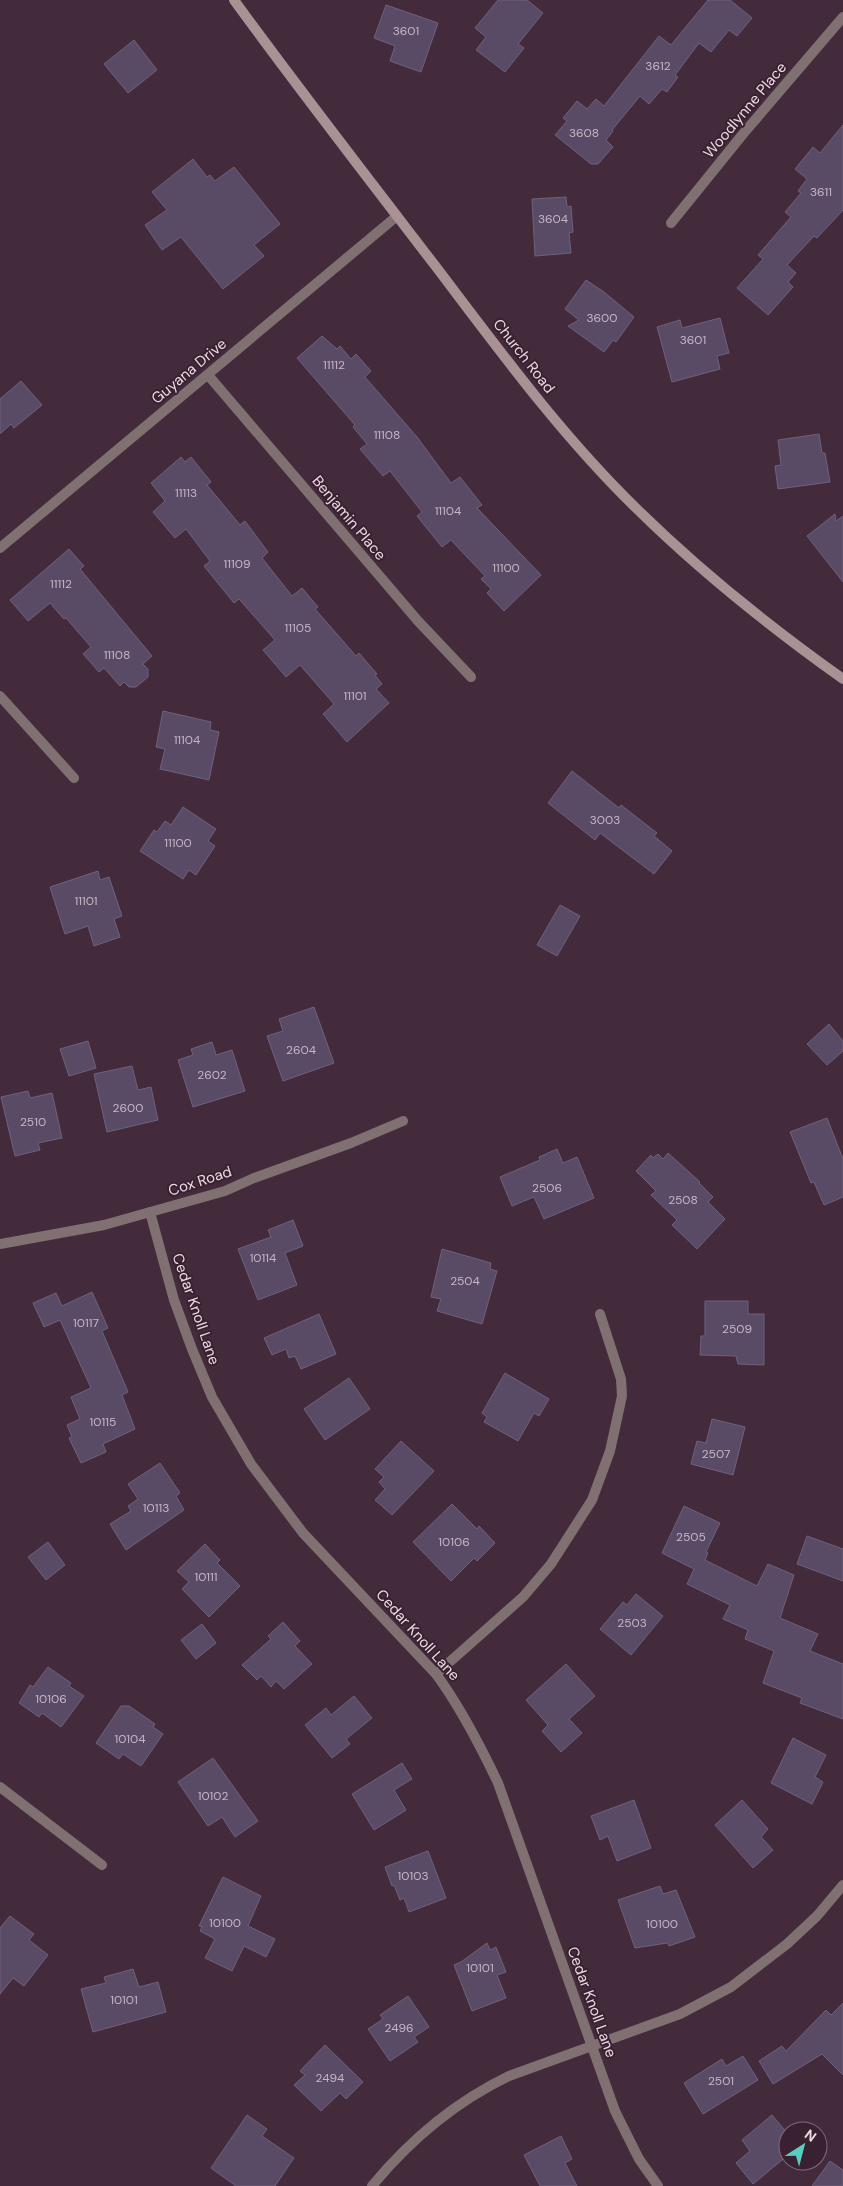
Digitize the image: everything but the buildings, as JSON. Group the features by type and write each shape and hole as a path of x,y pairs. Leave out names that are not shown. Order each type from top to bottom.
{"main road":[{"name":"Church Road","path":"234,0 518,375 599,471 637,510 707,574 778,633 843,679"}],"street":[{"name":"Woodlynne Place","path":"671,223 743,134 843,17"},
{"name":"Guyana Drive","path":"0,548 397,216"},
{"name":"Benjamin Place","path":"208,375 418,621 471,677"},
{"path":"0,696 74,778"},
{"name":"Cox Road","path":"0,1244 88,1229 225,1191 403,1121"},
{"name":"Cedar Knoll Lane","path":"150,1212 174,1300 192,1349 212,1397 251,1464 303,1533 436,1674 452,1696 498,1783 615,2111 639,2159 658,2186"},
{"path":"436,1674 523,1597 551,1564 592,1500 610,1450 622,1396 621,1379 600,1314"},
{"path":"0,1787 102,1865"},
{"path":"372,2186 392,2161 436,2121 483,2089 509,2076 680,2014 731,1987 787,1944 817,1916 843,1885"}]}
